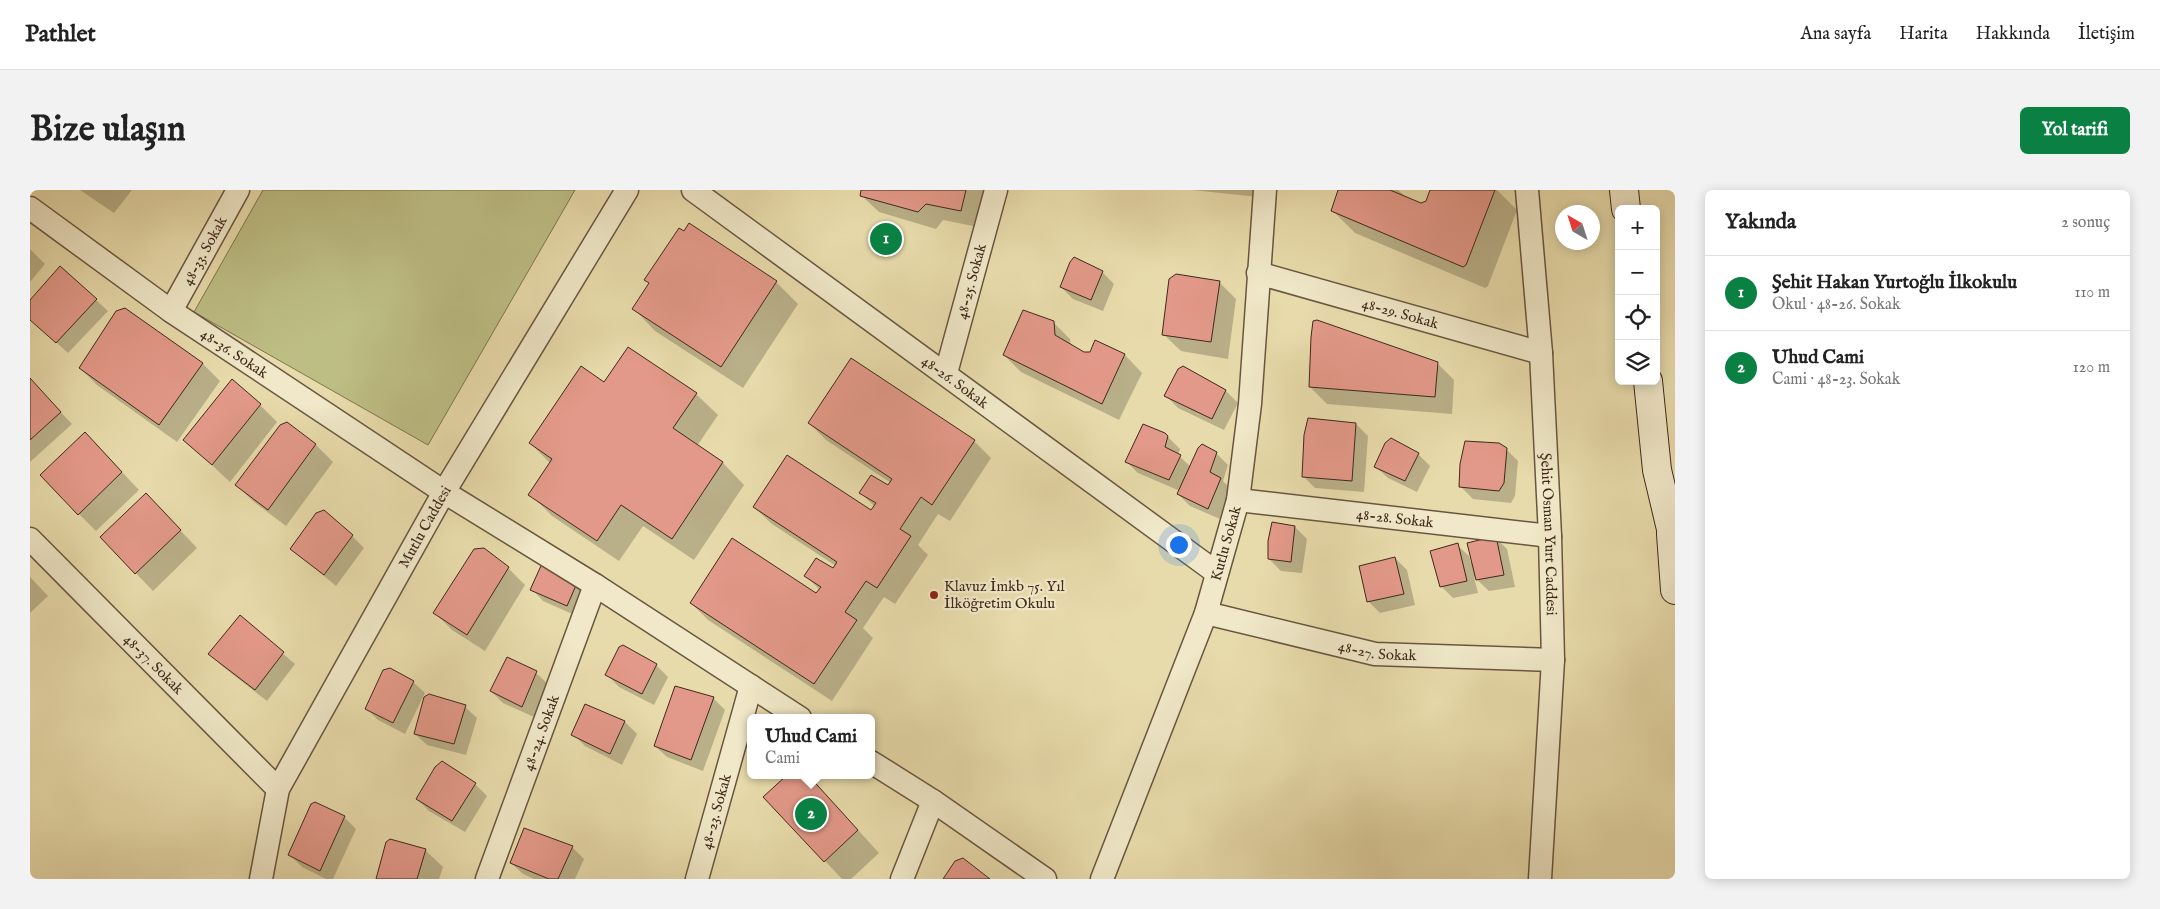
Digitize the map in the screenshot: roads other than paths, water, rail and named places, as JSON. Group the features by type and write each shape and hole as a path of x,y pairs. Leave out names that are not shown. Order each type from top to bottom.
{"main road":[{"path":"1624,190 1626,205"},
{"path":"1648,385 1657,470 1673,540 1675,590"}],"street":[{"name":"48-33. Sokak","path":"172,311 238,190"},
{"name":"Mutlu Caddesi","path":"261,879 278,789 444,492 627,190"},
{"name":"48-26. Sokak","path":"694,190 1217,573"},
{"name":"48-25. Sokak","path":"946,373 996,190"},
{"name":"Kutlu Sokak","path":"1102,879 1206,613 1238,500 1250,404 1265,190"},
{"name":"Şehit Osman Yurt Caddesi","path":"1527,190 1541,353 1550,536 1553,660 1540,879"},
{"name":"48-36. Sokak","path":"30,208 172,311 444,492 596,585 794,714"},
{"name":"48-29. Sokak","path":"1258,273 1541,353"},
{"name":"48-28. Sokak","path":"1238,500 1550,536"},
{"name":"48-37. Sokak","path":"30,539 278,789"},
{"name":"48-24. Sokak","path":"487,879 596,585"},
{"name":"48-27. Sokak","path":"1206,613 1375,654 1553,660"},
{"name":"48-23. Sokak","path":"697,879 751,686"},
{"path":"875,765 933,801 1045,879"},
{"path":"902,879 933,801"}],"place":[{"name":"Şehit Hakan Yurtoğlu İlkokulu","path":"886,239"},
{"name":"Klavuz İmkb 75. Yıl İlköğretim Okulu","path":"934,595"},
{"name":"Uhud Cami","path":"811,814"}]}
